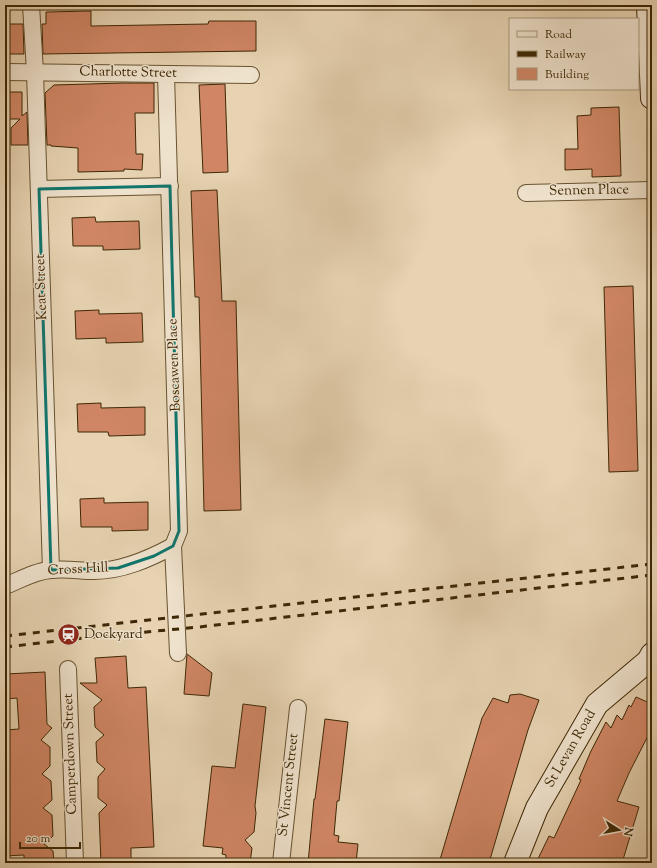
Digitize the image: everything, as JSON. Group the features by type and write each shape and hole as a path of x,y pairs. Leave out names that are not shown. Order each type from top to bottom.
{"street":[{"name":"Keat Street","path":"31,5 35,72 51,570"},
{"path":"648,5 652,98"},
{"name":"Charlotte Street","path":"5,72 251,75"},
{"name":"Boscawen Place","path":"166,74 180,531 173,546 178,653"},
{"path":"39,189 170,186"},
{"name":"Sennen Place","path":"526,193 652,190"},
{"name":"Cross Hill","path":"5,586 32,574 51,570 96,571 118,568 154,556 173,546"},
{"name":"St Levan Road","path":"515,863 537,808 597,704 648,661 652,654"},
{"name":"Camperdown Street","path":"68,669 75,863"},
{"name":"St Vincent Street","path":"281,863 298,708"}],"highlighted area":[{"path":"170,186 179,531 173,546 154,556 118,568 51,570 39,189"}],"building":[{"path":"91,11 91,26 208,24 209,21 256,21 256,51 43,54 42,24 46,24 46,12"},
{"path":"5,24 23,24 24,54 5,54"},
{"path":"154,83 154,113 135,113 136,154 143,154 142,170 124,169 124,171 78,172 78,148 47,145 45,93 54,85"},
{"path":"225,84 228,172 203,173 199,85"},
{"path":"5,92 22,92 22,116 27,112 28,145 11,145 11,128 20,119 5,119"},
{"path":"619,107 621,176 592,177 592,169 565,170 565,149 578,149 577,116 591,115 591,108"},
{"path":"217,190 222,301 236,301 241,510 204,511 199,297 195,297 191,191"},
{"path":"95,217 96,222 139,221 140,249 103,250 103,246 73,246 72,218"},
{"path":"633,286 638,471 609,472 604,287"},
{"path":"99,310 99,314 142,313 143,342 106,343 106,338 76,339 75,311"},
{"path":"101,403 101,408 145,407 145,435 109,436 108,432 78,432 77,404"},
{"path":"104,498 104,503 148,502 148,530 112,531 112,527 81,527 80,499"},
{"path":"187,654 212,673 209,696 184,694"},
{"path":"126,656 128,688 146,687 154,847 131,848 131,863 101,863 99,813 107,805 98,798 98,777 105,769 97,762 96,742 104,735 95,727 94,707 102,700 80,683 97,683 95,658"},
{"path":"45,672 47,724 52,728 41,740 50,747 50,766 42,774 51,781 52,800 43,808 52,815 53,836 44,844 53,851 54,863 24,863 24,855 5,856 5,730 19,729 17,698 6,699 6,674"},
{"path":"520,694 539,700 528,730 489,863 439,863 482,718 493,698 508,703 510,695"},
{"path":"636,697 652,704 652,728 629,773 617,801 639,807 622,863 536,863 549,836 554,838 581,780 579,779 591,751 606,722 611,728 617,715 622,720 629,705 631,707"},
{"path":"243,704 266,707 255,806 256,813 254,832 245,840 252,848 250,863 226,863 226,855 222,854 223,848 203,846 212,766 235,768"},
{"path":"325,719 348,722 339,801 337,801 334,835 339,836 338,842 358,844 356,863 308,863 314,799"}],"railway":[{"path":"5,636 652,564"},
{"path":"5,647 199,627 652,575"}],"place":[{"name":"Dockyard","path":"68,635"}]}
